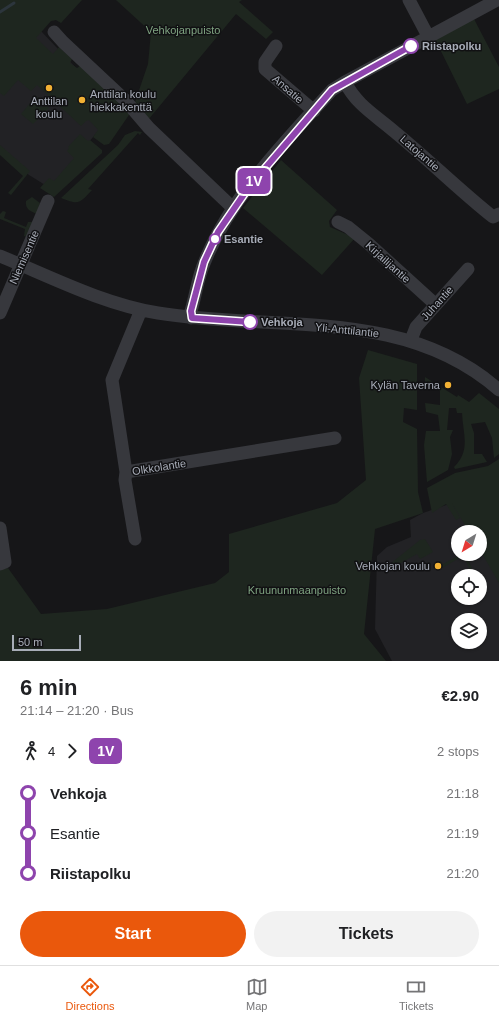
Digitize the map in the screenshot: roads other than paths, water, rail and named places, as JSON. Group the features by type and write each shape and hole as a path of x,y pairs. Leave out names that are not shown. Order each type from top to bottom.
{"street":[{"path":"409,0 428,36"},
{"path":"192,318 191,311 204,262 218,232 233,208 332,90 496,0"},
{"path":"54,32 125,100 149,128 233,208"},
{"name":"Ansatie","path":"276,46 265,62 265,69 314,111"},
{"name":"Latojantie","path":"345,82 354,97 372,116 395,132 493,217 499,214"},
{"name":"Niemisentie","path":"0,313 48,201"},
{"name":"Kirjailijantie","path":"338,222 348,227 369,244 435,304"},
{"name":"Yli-Anttilantie","path":"0,256 106,300 142,310 192,318 359,330 411,340 461,362 499,390"},
{"name":"Juhantie","path":"411,340 416,327 435,304 468,269"},
{"name":"Olkkolantie","path":"142,310 112,380 126,472 335,438"},
{"path":"126,472 135,538"},
{"path":"0,528 3,563"}],"waterway":[{"path":"0,12 14,3"}],"place":[{"name":"Riistapolku","path":"411,46"},
{"name":"Anttilan koulu","path":"49,88"},
{"name":"Anttilan koulu hiekkakenttä","path":"82,100"},
{"name":"Esantie","path":"215,239"},
{"name":"Vehkoja","path":"250,322"},
{"name":"Kylän Taverna","path":"448,385"},
{"name":"Vehkojan koulu","path":"438,566"}],"park label":[{"name":"Vehkojanpuisto","path":"183,30"},
{"name":"Kruununmaanpuisto","path":"297,590"}]}
